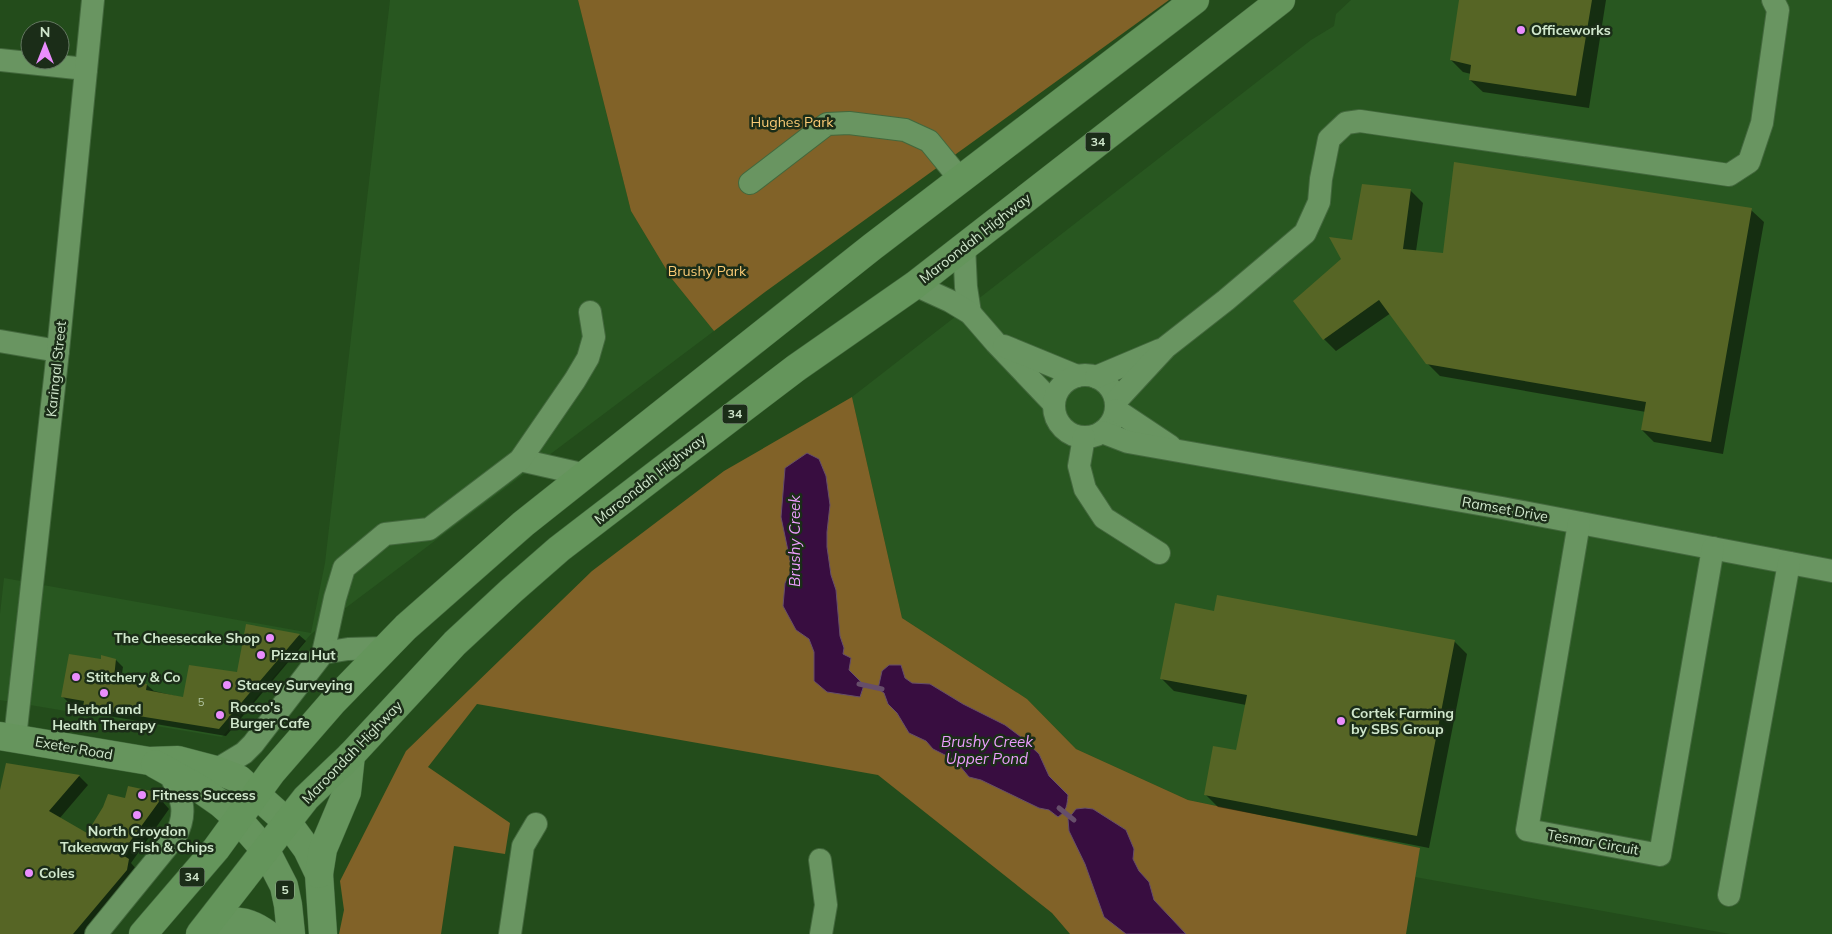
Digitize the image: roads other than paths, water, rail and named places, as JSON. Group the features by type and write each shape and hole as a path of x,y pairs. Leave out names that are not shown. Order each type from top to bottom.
{"highway":[{"name":"34","path":"143,934 216,849 272,772 332,703 406,626 523,524 842,271 1195,0"},
{"name":"Maroondah Highway","path":"203,930 306,798 351,755 455,643 559,549 796,368 914,285 1281,0"}],"main road":[{"name":"Exeter Road","path":"8,737 159,767 220,803 237,818"},
{"path":"322,934 319,874 322,849 347,792 351,755"},
{"name":"Exeter Road","path":"159,767 178,760 216,770 239,779 288,823 308,849 319,874"},
{"name":"5","path":"237,818 266,851 284,886 291,934"},
{"path":"203,930 224,922 241,921 250,923 267,934"}],"street":[{"name":"Karingal Street","path":"8,737 58,351 93,0"},
{"path":"1116,406 1166,347 1226,300 1305,233 1319,202 1320,179 1329,140 1346,123 1360,121 1729,176 1749,162 1762,123 1778,10 1773,0"},
{"path":"0,60 86,69"},
{"path":"750,183 827,124 849,123 905,130 929,141 960,179"},
{"path":"964,246 966,287 970,313"},
{"path":"914,285 950,301 970,313 1054,404"},
{"path":"216,770 244,754 276,716 323,653 335,598 344,568 385,534 429,528 520,460 588,358 594,337 590,312"},
{"path":"0,341 58,351"},
{"path":"996,343 1110,386 1116,406 1114,419 1093,435 1079,466 1085,489 1104,518 1160,554"},
{"path":"1093,435 1074,435 1059,422 1055,414 1054,404 1056,394 1061,386 1068,380 1087,376 1166,347"},
{"name":"Ramset Drive","path":"1116,406 1177,451"},
{"name":"Ramset Drive","path":"1093,435 1832,571"},
{"path":"520,460 586,475"},
{"name":"Tesmar Circuit","path":"1579,523 1526,830 1660,855 1714,548"},
{"path":"1729,895 1789,563"},
{"path":"323,653 348,649 386,648"},
{"path":"272,772 270,742 276,716"},
{"path":"96,934 181,826 183,816 180,795 159,767"},
{"path":"510,934 523,846 536,824"},
{"path":"820,860 826,905 821,934"}],"water":[{"path":"807,453 819,459 826,476 830,505 827,547 831,575 836,590 840,636 844,648 843,654 851,658 849,670 864,685 860,697 827,692 814,681 814,652 809,639 796,630 783,606 785,583 792,570 781,517 785,468"},
{"name":"Brushy Creek Upper Pond","path":"889,665 901,665 905,678 912,683 930,684 963,704 1005,725 1021,737 1039,754 1049,776 1068,795 1065,810 1058,817 1049,810 1039,808 981,780 969,777 955,760 933,749 926,741 909,733 897,713 888,704 884,693 878,689 882,671"},
{"path":"1076,809 1093,809 1126,830 1134,849 1133,859 1139,871 1149,882 1154,900 1186,934 1126,934 1104,917 1085,864 1069,831 1068,819"}],"waterway":[{"name":"Brushy Creek","path":"859,684 882,689"},
{"name":"Brushy Creek","path":"1059,808 1074,820"}],"place":[{"name":"Officeworks","path":"1521,30"},
{"name":"The Cheesecake Shop","path":"270,638"},
{"name":"Pizza Hut","path":"261,655"},
{"name":"Stitchery & Co","path":"76,677"},
{"name":"Stacey Surveying","path":"227,685"},
{"name":"Herbal and Health Therapy","path":"104,693"},
{"name":"Rocco's Burger Cafe","path":"220,715"},
{"name":"Cortek Farming by SBS Group","path":"1341,721"},
{"name":"Fitness Success","path":"142,795"},
{"name":"North Croydon Takeaway Fish & Chips","path":"137,815"},
{"name":"Coles","path":"29,873"}],"park label":[{"name":"Hughes Park","path":"792,122"},
{"name":"Brushy Park","path":"707,271"}]}
